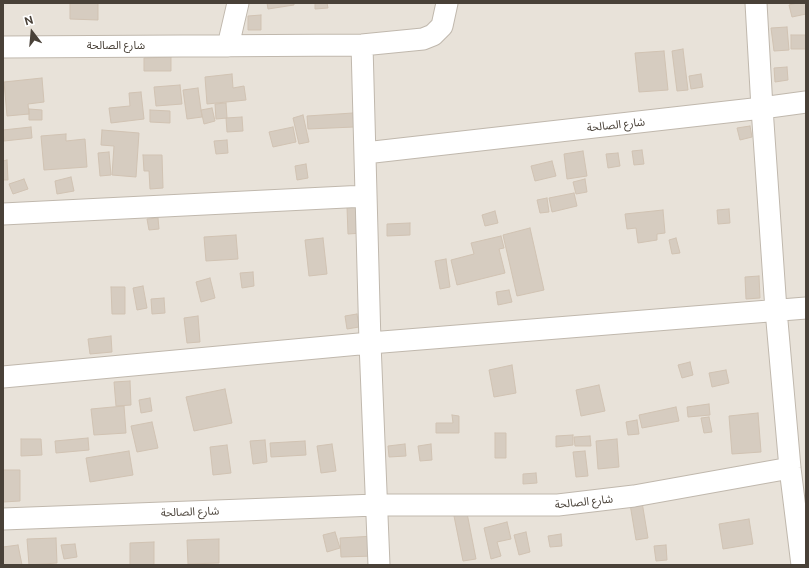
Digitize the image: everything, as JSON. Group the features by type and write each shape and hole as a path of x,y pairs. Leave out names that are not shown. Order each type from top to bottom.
{"street":[{"path":"228,46 238,3"},
{"name":"شارع الصالحة","path":"3,47 362,45 423,39 433,35 442,26 447,3"},
{"path":"756,3 776,310 790,468 802,565"},
{"path":"362,45 370,343 379,565"},
{"name":"شارع الصالحة","path":"365,153 806,102"},
{"path":"3,214 366,196"},
{"path":"3,377 370,343 806,308"},
{"name":"شارع الصالحة","path":"3,519 376,505 558,505 634,496 790,468"}],"shaded area":[{"path":"3,3 806,3 806,565 3,565"}],"building":[{"path":"70,3 98,3 98,20 70,19"},
{"path":"267,3 294,3 294,5 268,9"},
{"path":"315,3 327,3 328,8 315,9"},
{"path":"806,3 806,14 792,17 789,5"},
{"path":"261,15 261,30 248,30 248,16"},
{"path":"787,27 789,50 774,51 771,28"},
{"path":"791,35 806,35 806,49 791,49"},
{"path":"683,49 688,90 677,91 672,51"},
{"path":"664,51 668,90 639,92 635,53"},
{"path":"171,57 171,71 144,71 144,58"},
{"path":"787,67 788,80 775,82 774,68"},
{"path":"232,74 233,88 244,86 246,100 207,104 205,77"},
{"path":"701,74 703,87 691,89 689,76"},
{"path":"42,78 44,102 28,104 29,114 7,116 4,82"},
{"path":"180,85 182,104 156,106 154,87"},
{"path":"198,88 202,117 187,119 183,90"},
{"path":"141,92 144,119 111,123 109,108 130,106 129,93"},
{"path":"226,103 227,118 216,119 215,104"},
{"path":"212,108 215,121 204,124 201,110"},
{"path":"29,109 42,110 42,120 29,120"},
{"path":"150,110 170,111 170,123 150,122"},
{"path":"353,113 354,127 308,129 307,116"},
{"path":"303,115 309,142 299,144 293,118"},
{"path":"242,117 243,131 227,132 226,118"},
{"path":"750,126 752,137 740,140 737,128"},
{"path":"31,127 32,138 4,141 3,130"},
{"path":"293,127 296,142 273,147 269,132"},
{"path":"102,130 139,133 136,177 112,175 114,146 101,145"},
{"path":"66,134 66,141 85,139 87,167 44,170 41,136"},
{"path":"227,140 228,153 216,154 214,141"},
{"path":"642,150 644,164 634,165 632,151"},
{"path":"583,151 587,176 567,179 564,154"},
{"path":"109,152 111,175 100,176 98,153"},
{"path":"618,153 620,166 608,168 606,154"},
{"path":"143,155 162,155 163,188 150,189 149,171 144,171"},
{"path":"7,160 8,180 3,180 3,161"},
{"path":"552,161 556,176 535,181 531,166"},
{"path":"306,164 308,178 297,180 295,166"},
{"path":"71,177 74,191 57,194 55,181"},
{"path":"24,179 28,189 13,194 9,184"},
{"path":"585,179 587,192 576,194 573,182"},
{"path":"574,193 577,206 552,212 549,198"},
{"path":"547,198 549,212 540,213 537,200"},
{"path":"360,206 362,233 348,234 347,207"},
{"path":"729,209 730,223 718,224 717,210"},
{"path":"663,210 665,233 657,234 657,240 638,243 636,228 627,229 625,214"},
{"path":"495,211 498,223 485,226 482,215"},
{"path":"158,218 159,229 149,230 147,219"},
{"path":"410,223 410,235 387,236 387,224"},
{"path":"530,228 544,290 517,296 503,235"},
{"path":"236,235 238,259 206,261 204,237"},
{"path":"501,236 504,248 499,249 505,273 457,285 451,260 474,254 471,243"},
{"path":"323,238 327,274 309,276 305,240"},
{"path":"676,238 680,253 672,254 669,240"},
{"path":"446,259 450,287 440,289 435,261"},
{"path":"253,272 254,286 242,288 240,273"},
{"path":"759,276 760,298 746,299 745,277"},
{"path":"210,278 215,298 201,302 196,282"},
{"path":"143,286 147,308 137,310 133,288"},
{"path":"111,287 125,287 125,314 112,314"},
{"path":"509,290 512,302 498,305 496,292"},
{"path":"164,298 165,313 152,314 151,299"},
{"path":"357,314 359,327 347,329 345,316"},
{"path":"198,316 200,342 187,343 184,318"},
{"path":"111,336 112,352 90,354 88,339"},
{"path":"690,362 693,375 682,378 678,365"},
{"path":"512,365 516,393 494,397 489,370"},
{"path":"726,370 729,383 712,387 709,373"},
{"path":"130,381 131,405 116,406 114,382"},
{"path":"599,385 605,411 581,416 576,390"},
{"path":"225,389 232,423 194,431 186,397"},
{"path":"150,398 152,411 141,413 139,400"},
{"path":"709,404 710,415 688,417 687,407"},
{"path":"124,406 126,433 94,435 91,409"},
{"path":"676,407 679,421 642,428 639,415"},
{"path":"758,413 761,452 732,454 729,416"},
{"path":"452,415 459,416 459,433 436,433 436,423 453,423"},
{"path":"709,417 712,432 704,433 701,418"},
{"path":"637,420 639,434 628,435 626,422"},
{"path":"152,422 158,448 137,452 131,426"},
{"path":"495,433 506,433 506,458 495,458"},
{"path":"573,435 573,445 556,447 556,436"},
{"path":"590,436 591,446 575,446 574,437"},
{"path":"88,438 89,450 56,453 55,441"},
{"path":"21,439 41,439 42,455 21,456"},
{"path":"617,439 619,467 598,469 596,441"},
{"path":"265,440 267,462 253,464 250,441"},
{"path":"305,441 306,455 271,457 270,443"},
{"path":"332,444 336,471 321,473 317,446"},
{"path":"405,444 406,456 389,457 388,446"},
{"path":"431,444 432,460 420,461 418,446"},
{"path":"227,445 231,473 213,475 210,447"},
{"path":"129,451 133,475 90,482 86,458"},
{"path":"585,451 588,476 576,477 573,452"},
{"path":"3,470 20,470 20,501 3,502"},
{"path":"536,473 537,483 523,484 523,474"},
{"path":"642,502 648,538 636,540 630,504"},
{"path":"467,513 476,559 463,561 454,516"},
{"path":"749,519 753,544 723,549 719,524"},
{"path":"507,522 511,539 497,542 501,556 491,559 484,528"},
{"path":"335,532 340,548 327,552 323,535"},
{"path":"526,532 530,552 519,555 514,535"},
{"path":"561,534 562,546 550,547 548,536"},
{"path":"374,536 374,556 341,557 340,538"},
{"path":"56,538 57,563 29,565 27,539"},
{"path":"219,539 219,563 188,564 187,540"},
{"path":"154,542 154,565 130,565 130,543"},
{"path":"75,544 77,557 64,559 61,545"},
{"path":"18,545 22,565 3,565 3,547"},
{"path":"666,545 667,560 656,561 654,546"}]}
